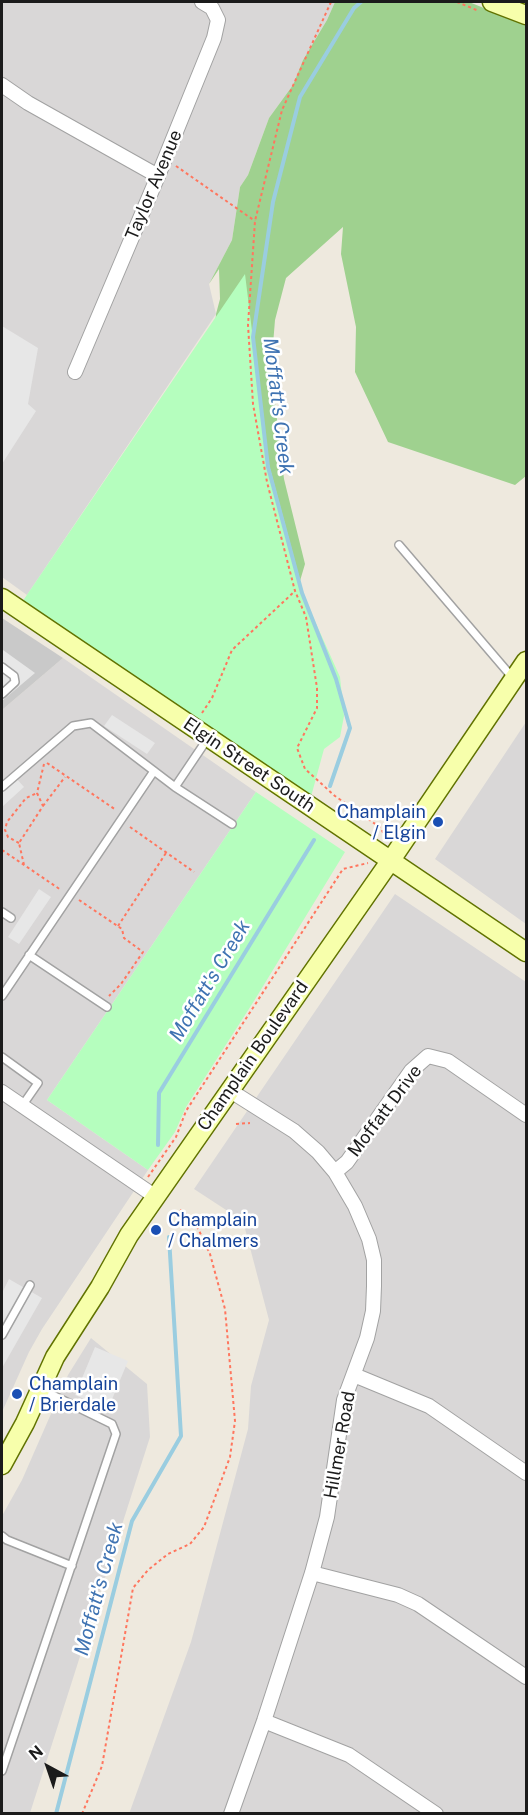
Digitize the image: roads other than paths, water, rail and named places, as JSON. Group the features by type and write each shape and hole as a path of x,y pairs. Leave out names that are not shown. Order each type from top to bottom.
{"street":[{"name":"Taylor Avenue","path":"75,372 214,38 218,20 212,8 202,2"},
{"path":"492,2 526,15"},
{"path":"2,85 28,103 158,176"},
{"name":"Elgin Street South","path":"2,598 526,952"},
{"name":"Champlain Boulevard","path":"2,1465 25,1423 63,1342 100,1287 127,1240 526,661"},
{"name":"Moffatt Drive","path":"335,1172 347,1162 411,1071 429,1056 448,1061 526,1115"},
{"name":"Hillmer Road","path":"230,1090 294,1131 318,1152 335,1172 355,1206 369,1239 374,1260 373,1311 367,1338 344,1400 327,1517 312,1573 264,1722 231,1814"},
{"path":"2,1092 156,1197"},
{"path":"354,1375 429,1407 526,1473"},
{"path":"312,1573 398,1595 418,1604 526,1677"},
{"path":"264,1722 349,1755 436,1814"}],"lane":[{"path":"399,545 514,679"},
{"path":"2,667 14,676 15,682 2,694"},
{"path":"2,788 73,726 91,723 175,787 232,824"},
{"path":"175,787 208,738"},
{"path":"2,996 154,771"},
{"path":"2,912 11,918"},
{"path":"29,955 104,1005"},
{"path":"2,1057 38,1083 22,1106"},
{"path":"2,1335 30,1285"},
{"path":"2,1771 116,1434 112,1424 40,1389"},
{"path":"2,1536 72,1566"}],"waterway":[{"name":"Moffatt's Creek","path":"330,786 350,728 336,679 302,593 268,467 253,337 273,202 300,97 354,8 361,2"},
{"name":"Moffatt's Creek","path":"158,1145 159,1093 314,840"},
{"name":"Moffatt's Creek","path":"56,1814 132,1521 181,1436 169,1237"}],"place":[{"name":"Champlain / Elgin","path":"438,822"},
{"name":"Champlain / Chalmers","path":"156,1230"},
{"name":"Champlain / Brierdale","path":"17,1394"}]}
